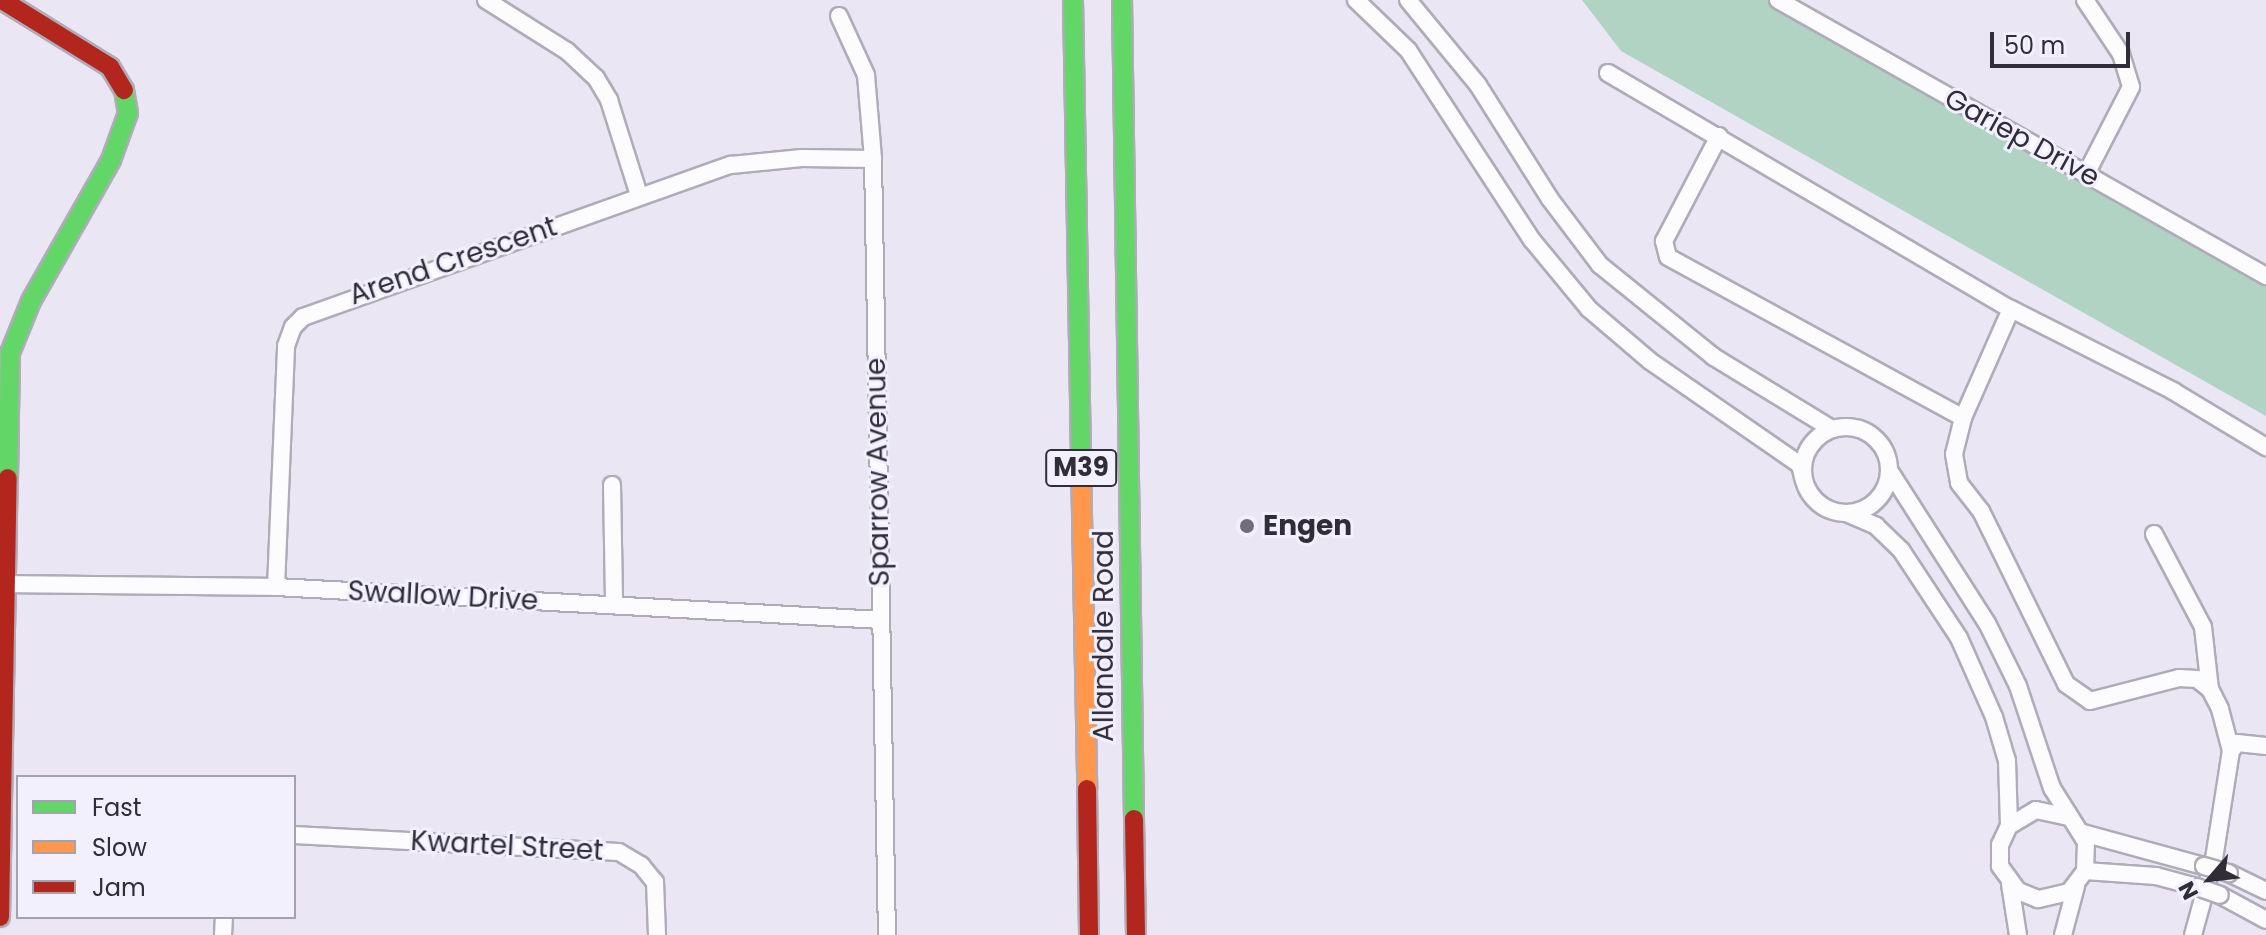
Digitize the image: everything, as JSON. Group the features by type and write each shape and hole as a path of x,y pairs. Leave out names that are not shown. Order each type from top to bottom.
{"main road":[{"path":"0,917 2,544 10,353 31,301 117,148 128,113 119,76 2,0"},
{"name":"Allandale Road","path":"1073,0 1089,935"},
{"name":"Allandale Road","path":"1124,5 1136,935"}],"street":[{"path":"486,0 511,6 596,78 609,100 639,195"},
{"path":"1356,0 1408,50 1532,240 1589,309 1650,361 1800,465 1804,481 1825,507 1876,526 1901,550 1959,638 1994,717 2007,761 2009,826 1999,856 2010,884 2018,935"},
{"path":"1408,0 1478,85 1550,199 1600,265 1714,357 1832,429 1866,432 1883,448 1889,470 1987,623 2068,817 2083,833 2088,852 2063,935"},
{"name":"Gariep Drive","path":"1778,0 2266,276"},
{"path":"2085,0 2121,54 2131,87 2086,174"},
{"name":"Sparrow Avenue","path":"839,16 866,75 873,159 887,935"},
{"path":"1608,73 2011,309 2173,391 2266,447"},
{"path":"1719,136 1664,241 1668,257 1963,418"},
{"name":"Arend Crescent","path":"276,587 286,346 293,327 322,307 639,195 757,160 873,159"},
{"path":"2011,309 1963,418 1954,454 1959,483 1981,511 2073,692 2090,701 2179,678 2197,679 2210,689"},
{"path":"1804,481 1808,449 1832,429"},
{"path":"1846,513 1876,500 1889,470"},
{"path":"612,485 614,604"},
{"path":"2154,534 2203,627 2210,689 2231,751 2214,859 2193,935"},
{"name":"Swallow Drive","path":"2,584 276,587 881,620"},
{"path":"2231,751 2237,743 2266,746"},
{"path":"2009,826 2036,810 2068,817"},
{"path":"2083,833 2229,873 2266,891"},
{"name":"Kwartel Street","path":"296,835 619,852 641,865 655,882 657,935"},
{"path":"2010,884 2028,897 2049,899 2081,878 2156,876 2220,895 2266,920"}],"green space":[{"path":"1582,0 1779,0 2266,277 2266,416 1621,51"}],"traffic: fast":[{"path":"1073,0 1081,462"},
{"path":"1122,0 1134,819"},
{"path":"8,478 10,353 31,301 111,160 128,113 124,90"}],"traffic: slow":[{"path":"1081,462 1087,789"}],"traffic: jam":[{"path":"2,0 110,67 124,90"},
{"path":"0,917 8,478"},
{"path":"1087,789 1089,935"},
{"path":"1134,819 1136,935"}],"place":[{"name":"Engen","path":"1247,526"}]}
